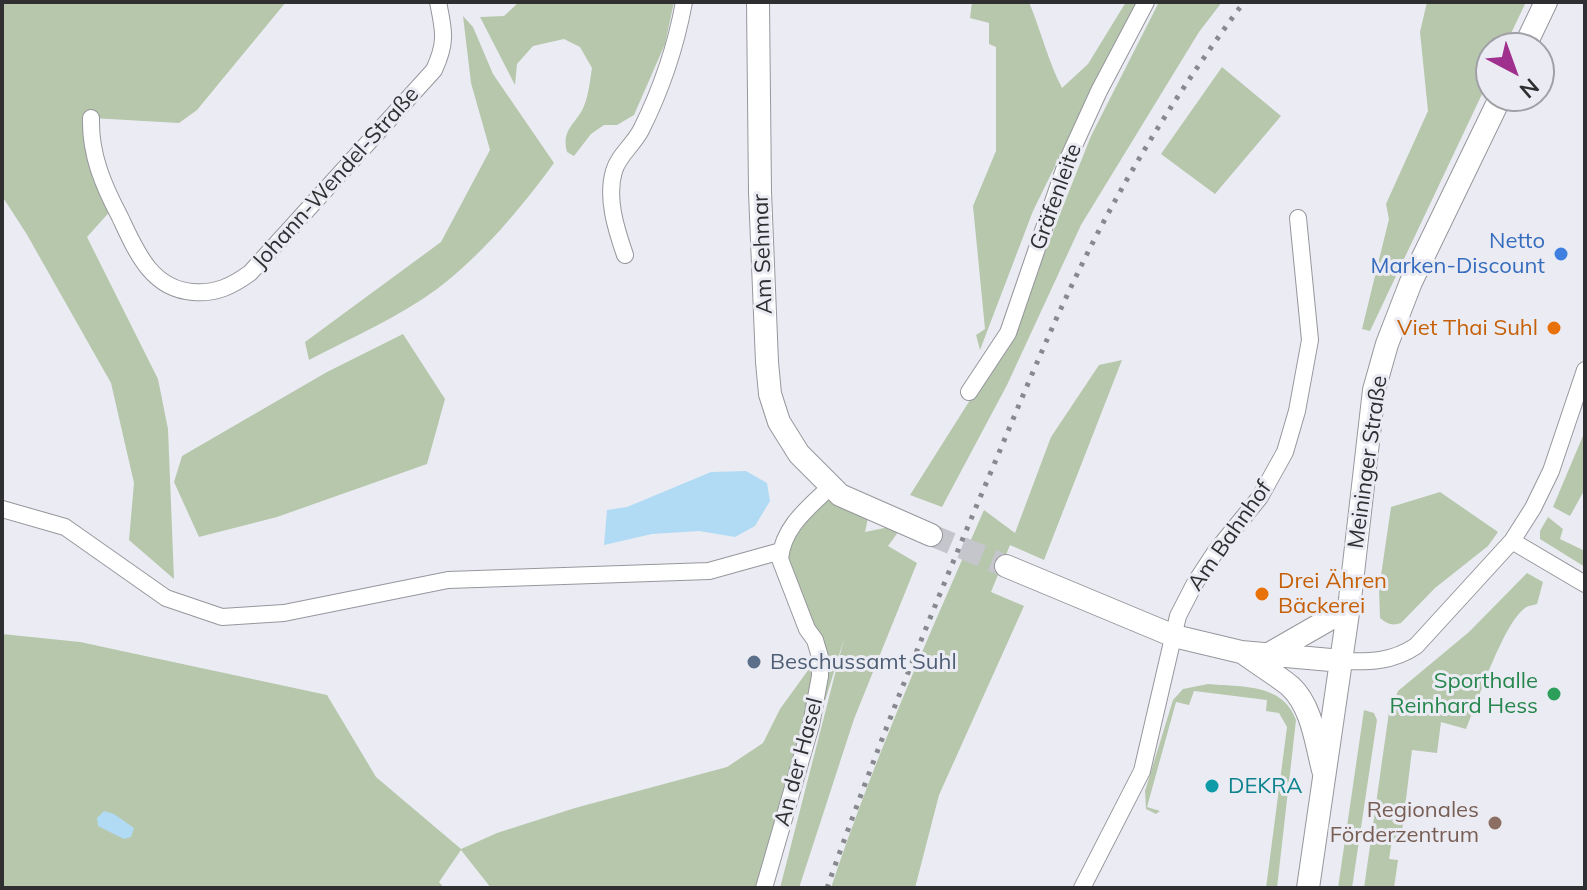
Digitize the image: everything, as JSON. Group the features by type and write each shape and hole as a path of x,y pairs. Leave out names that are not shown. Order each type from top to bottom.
{"main road":[{"name":"Am Sehmar","path":"758,2 760,192 770,394 779,422 799,454 830,487"},
{"path":"1532,32 1546,2"},
{"name":"Meininger Straße","path":"1308,888 1342,661 1374,390 1387,344 1411,282 1493,112"},
{"path":"830,487 840,495 931,535"},
{"path":"1006,566 1174,636 1241,652 1342,661"},
{"path":"1267,655 1349,608"},
{"path":"1241,652 1291,687 1300,698 1309,717 1325,780"}],"street":[{"name":"Johann-Wendel-Straße","path":"91,118 90,138 96,166 114,207 147,267 172,289 207,293 222,289 250,273 434,70 443,50 444,34 438,2"},
{"path":"625,255 616,230 611,198 614,169 640,131 676,44 684,2"},
{"name":"Gräfenleite","path":"969,392 1008,333 1067,161 1099,91 1146,2"},
{"name":"Am Bahnhof","path":"1082,888 1142,771 1178,616 1195,583 1216,551 1260,497 1285,452 1297,411 1310,340 1298,218"},
{"path":"1342,661 1385,661 1401,656 1416,646 1512,541 1551,471 1585,370"},
{"path":"2,509 65,527 166,598 222,617 284,613 448,580 709,571 781,551 783,538 798,517 830,487"},
{"path":"1512,541 1585,584"},
{"name":"An der Hasel","path":"764,888 811,725 820,676 820,657 815,640 807,629 780,559 781,551"}],"green space":[{"path":"2,2 286,2 197,110 179,123 92,118 114,207 87,237 158,379 168,429 174,579 129,540 134,483 111,383 2,196"},
{"path":"519,2 674,2 665,44 634,115 617,125 604,125 591,134 574,156 567,152 566,137 584,106 592,68 580,47 564,39 533,46 517,64 515,85 480,17 504,16"},
{"path":"972,2 1029,2 1062,88 1088,64 1126,2 1142,2 1082,111 1033,211 980,350 976,335 985,329 973,206 996,151 996,47 989,44 989,23 970,18"},
{"path":"1159,2 1222,2 1199,32 1081,225 1007,385 942,507 910,495 1013,332 1091,136"},
{"path":"1427,2 1526,2 1512,32 1475,32 1475,109 1370,331 1362,329 1389,219 1386,204 1428,111 1420,32"},
{"path":"463,16 473,27 493,74 554,163 500,230 454,276 407,309 309,360 305,342 441,242 490,150 471,83"},
{"path":"1222,67 1281,116 1215,194 1161,154"},
{"path":"403,334 445,399 427,464 277,517 199,537 174,482 182,456 327,372"},
{"path":"1122,360 1044,560 1010,545 991,592 1024,606 939,795 915,888 831,888 884,745 984,510 1015,533 1051,437 1099,365"},
{"path":"1585,431 1585,489 1570,516 1553,507"},
{"path":"830,487 870,509 865,532 904,524 888,546 917,563 854,719 799,888 780,888 844,639 825,701 817,702 763,888 491,888 461,850 439,882 444,888 2,888 2,634 80,642 327,695 376,777 461,849 497,833 575,808 727,767 763,743 780,709 814,662 781,551"},
{"path":"1440,492 1498,532 1488,546 1435,588 1401,623 1387,623 1380,618 1379,589 1391,507"},
{"path":"1548,517 1563,529 1560,539 1585,551 1585,567 1540,539 1540,531"},
{"path":"1527,573 1543,582 1537,604 1525,608 1508,630 1466,729 1441,722 1437,753 1412,750 1401,840 1392,840 1389,859 1398,860 1394,888 1364,888 1389,712 1398,691 1469,632"},
{"path":"1208,684 1247,687 1271,693 1290,708 1296,720 1277,888 1266,888 1287,727 1279,713 1266,711 1267,700 1194,691 1189,705 1176,702 1147,807 1160,811 1156,814 1146,809 1145,791 1173,700 1183,689"},
{"path":"1364,710 1374,713 1377,720 1352,888 1338,888"}],"water":[{"path":"746,471 767,483 770,501 755,526 735,537 699,531 652,534 604,545 607,510 627,507 711,472"},
{"path":"104,811 134,828 131,837 124,839 98,826 97,818"}],"tunnel":[{"path":"931,535 1006,566"}],"railway":[{"path":"827,888 921,640 1073,283 1140,156 1244,2"}],"place":[{"name":"Netto Marken-Discount","path":"1561,254"},
{"name":"Viet Thai Suhl","path":"1554,328"},
{"name":"Drei Ähren Bäckerei","path":"1262,594"},
{"name":"Beschussamt Suhl","path":"754,662"},
{"name":"Sporthalle Reinhard Hess","path":"1554,694"},
{"name":"DEKRA","path":"1212,786"},
{"name":"Regionales Förderzentrum","path":"1495,823"}]}
